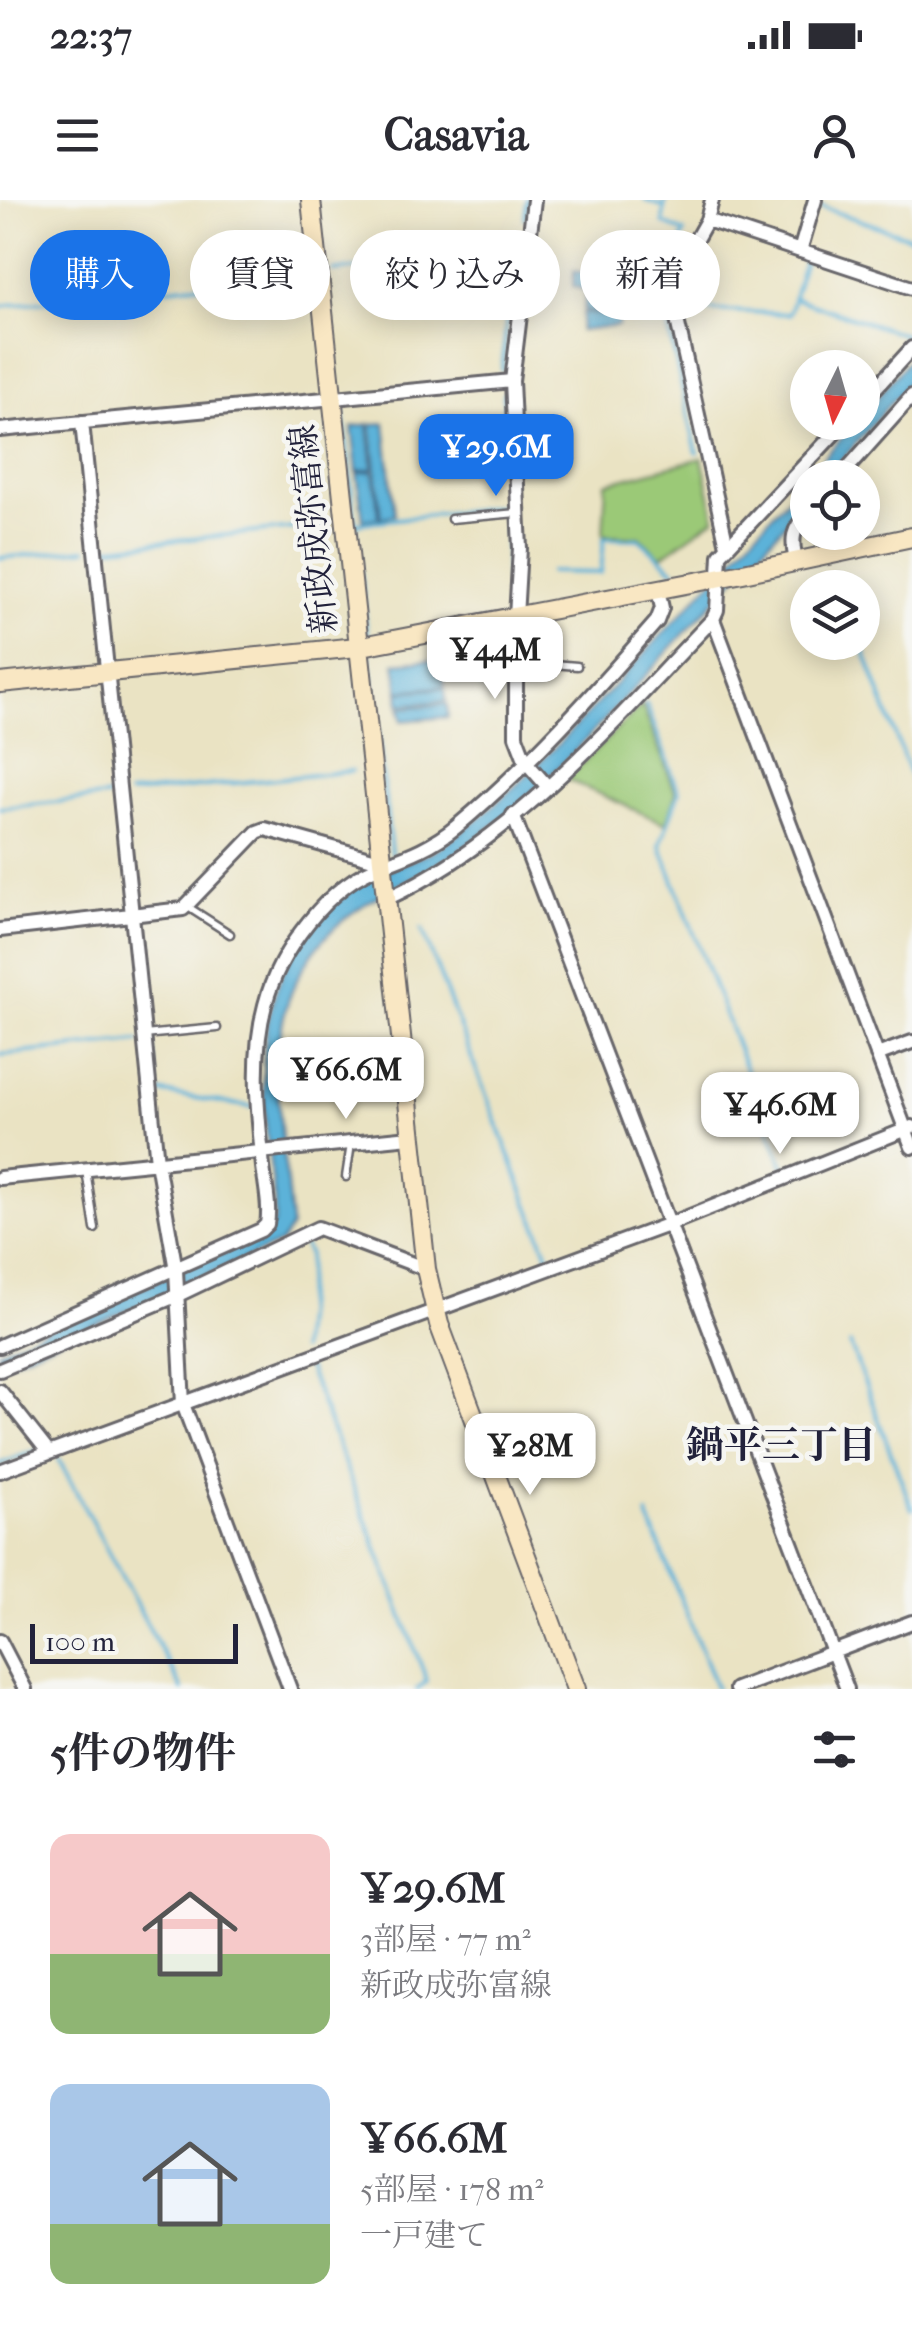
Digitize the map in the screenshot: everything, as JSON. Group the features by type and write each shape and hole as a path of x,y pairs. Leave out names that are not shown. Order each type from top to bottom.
{"street":[{"name":"新政成弥富線","path":"311,200 357,647 743,574 912,536"},
{"path":"534,200 512,382 511,513 520,548 516,736 529,765 546,784"},
{"path":"712,200 706,220 674,278 672,297 727,546"},
{"path":"800,251 815,200"},
{"path":"706,220 912,288"},
{"path":"880,383 912,348"},
{"path":"0,430 512,382"},
{"path":"855,460 912,396"},
{"path":"82,422 157,1162 176,1271 183,1404 290,1689"},
{"path":"384,897 413,886 465,854 619,718 718,610 711,577 720,555 828,440"},
{"path":"793,550 796,561"},
{"path":"0,1346 176,1271 267,1224 257,1061 265,1003 275,976 304,926 344,888 381,866 420,852 443,836 529,765 657,620 662,608 658,590"},
{"path":"712,619 877,1055 909,1129 912,1147"},
{"path":"0,683 357,647 426,1269 435,1308 576,1689"},
{"path":"513,815 847,1689"},
{"path":"0,930 131,917 188,907 257,832 265,829 381,866"},
{"path":"877,1055 912,1042"},
{"path":"0,1471 670,1224 909,1129"},
{"path":"0,1178 410,1137"},
{"path":"0,1370 318,1228 426,1269"},
{"path":"0,1390 49,1453"},
{"path":"736,1689 912,1622"},
{"path":"0,1641 26,1689"}],"lane":[{"path":"452,519 511,513"},
{"path":"516,661 577,666"},
{"path":"188,907 230,934"},
{"path":"144,1035 217,1028"},
{"path":"346,1177 351,1143"},
{"path":"86,1170 95,1228"}],"green space":[{"path":"702,458 715,518 661,557 640,537 603,535 606,483"},
{"path":"642,705 676,793 666,824 566,779"}],"water":[{"path":"574,271 580,272 580,288 573,286"},
{"path":"582,320 619,320 618,326 580,331"},
{"path":"912,356 912,378 880,415 880,394"},
{"path":"385,423 395,515 381,518 371,424"},
{"path":"368,424 373,469 357,471 352,427"},
{"path":"840,440 859,440 842,460 822,460"},
{"path":"373,471 379,518 363,520 357,473"},
{"path":"790,495 790,519 562,764 466,846 347,917 310,957 294,986 279,1043 279,1105 291,1227 281,1243 0,1366 0,1350 267,1231 274,1223 275,1207 264,1093 266,1030 276,990 301,942 324,914 352,890 448,842 520,782"},
{"path":"442,659 445,686 399,691 395,663"},
{"path":"445,688 446,701 400,705 399,692"},
{"path":"447,704 448,717 402,721 400,708"}],"waterway":[{"path":"525,218 527,200"},
{"path":"645,200 664,207 666,200"},
{"path":"796,200 800,201"},
{"path":"664,207 663,223 684,233 660,291 697,453"},
{"path":"821,207 912,238"},
{"path":"720,311 789,314 805,260"},
{"path":"333,271 350,269"},
{"path":"0,306 190,286"},
{"path":"793,298 911,337"},
{"path":"502,370 507,320"},
{"path":"504,393 507,609"},
{"path":"342,404 367,635"},
{"path":"355,524 505,506"},
{"path":"102,548 324,525"},
{"path":"550,572 601,573 604,538 639,539 674,570"},
{"path":"0,558 86,549"},
{"path":"369,655 391,853"},
{"path":"868,660 912,780"},
{"path":"646,704 679,792 660,845 784,1168"},
{"path":"129,794 352,771"},
{"path":"0,808 113,796"},
{"path":"422,929 549,1258"},
{"path":"0,1055 138,1041"},
{"path":"152,1043 157,1085"},
{"path":"157,1092 252,1107"},
{"path":"300,1350 309,1255 302,1242"},
{"path":"850,1344 912,1509"},
{"path":"307,1365 427,1681 417,1689"},
{"path":"0,1464 40,1449"},
{"path":"59,1460 182,1689"},
{"path":"647,1514 716,1687"}],"district":[{"name":"鍋平三丁目","path":"781,1445"}]}
